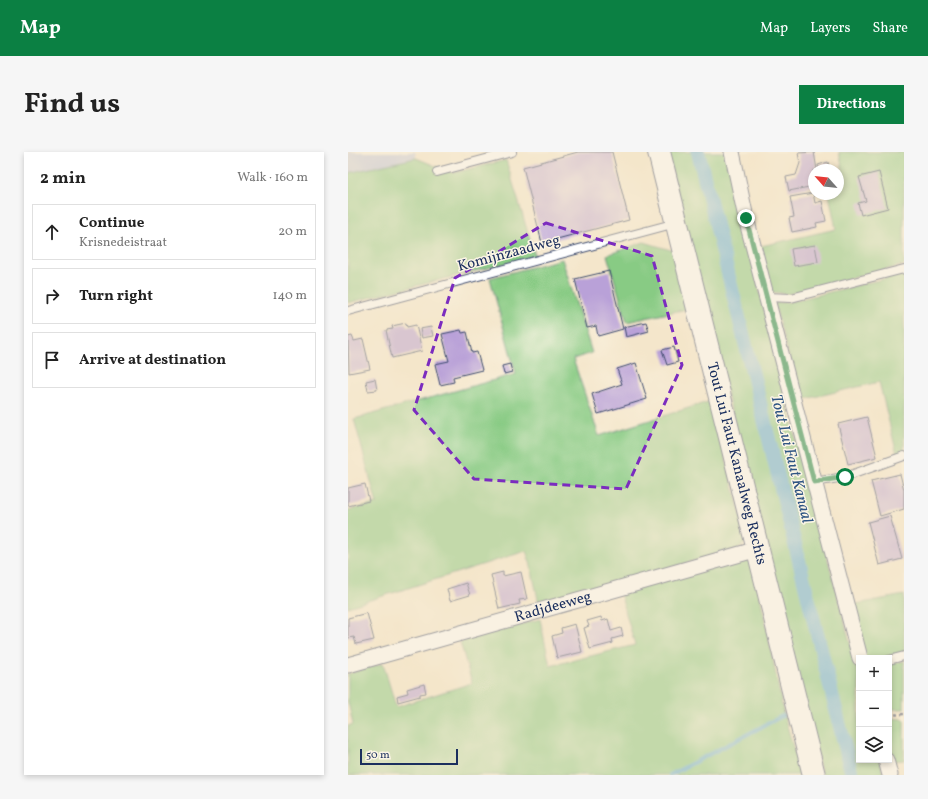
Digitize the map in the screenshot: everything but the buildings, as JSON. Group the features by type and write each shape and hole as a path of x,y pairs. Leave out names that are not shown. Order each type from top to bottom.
{"street":[{"name":"Tout Lui Faut Kanaalweg Rechts","path":"659,152 814,775"},
{"path":"732,152 767,297 859,655"},
{"name":"Radjdeeweg","path":"348,665 758,549"},
{"path":"887,763 890,775"}],"lane":[{"path":"437,172 512,152"},
{"name":"Komijnzaadweg","path":"348,311 676,223"},
{"path":"767,297 791,298 904,269"},
{"path":"814,482 845,477 904,456"},
{"path":"892,659 904,656"}],"path":[{"path":"892,715 904,714"}],"highlighted area":[{"path":"546,223 652,256 682,365 626,489 474,479 414,410 455,278"}],"shaded area":[{"path":"348,152 415,152 416,158 348,173"}],"green space":[{"path":"667,152 726,152 790,417 856,666 856,763 881,763 883,775 822,775"},
{"path":"839,152 904,152 904,265 788,294 772,292 761,246 836,229 830,200 844,200 844,164 841,164"},
{"path":"416,158 453,173 506,160 535,256 348,303 348,173"},
{"path":"644,242 674,251 687,309 627,322 607,255"},
{"path":"562,259 592,353 573,359 599,436 711,401 747,540 740,548 539,604 530,562 526,551 348,607 348,510 377,504 354,419 516,374 490,278"},
{"path":"904,274 904,452 897,454 879,382 801,400 774,303 789,302"},
{"path":"752,556 784,715 801,775 348,775 348,726 353,724 348,702 348,674 383,663 396,707 472,683 460,642 540,619 550,666 635,645 620,593"},
{"path":"904,595 904,652 892,655 864,655 851,605"},
{"path":"904,661 904,709 892,709 892,663"},
{"path":"892,718 904,719 904,760 893,761"}],"waterway":[{"name":"Tout Lui Faut Kanaal","path":"698,152 852,775"},
{"path":"670,775 784,715"}],"route":[{"path":"746,218 814,482 845,477"}]}
